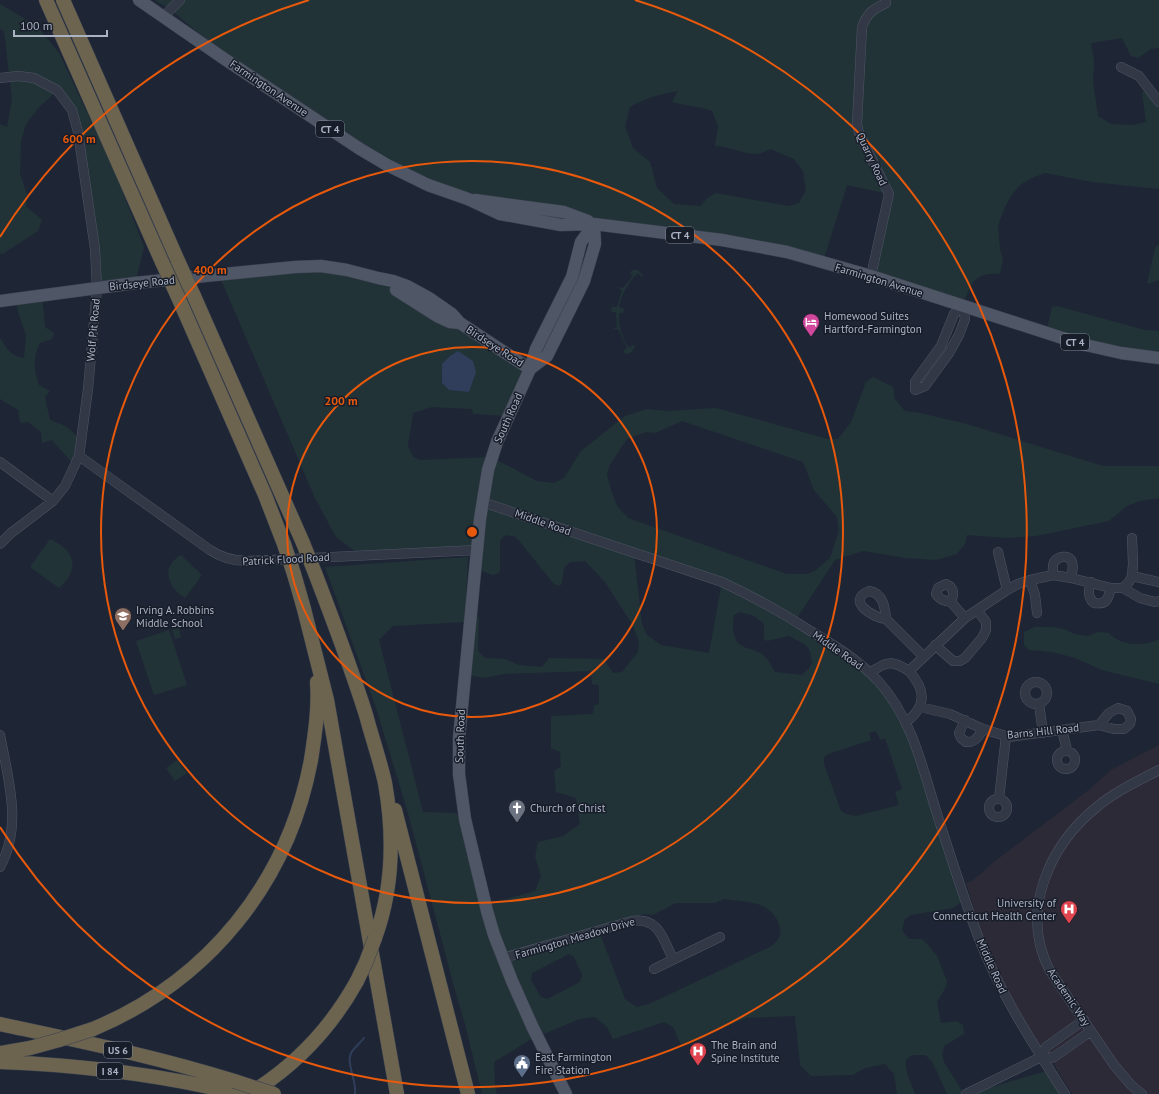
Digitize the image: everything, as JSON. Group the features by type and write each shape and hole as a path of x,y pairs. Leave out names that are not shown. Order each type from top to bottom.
{"highway":[{"path":"46,0 262,488 294,574 332,720 397,1094"},
{"path":"63,0 303,543 352,671 396,815 468,1094"},
{"path":"73,0 73,17 76,29"},
{"path":"0,1053 30,1048 59,1040 93,1029 121,1016 171,986 215,948 235,924 270,874 282,852 295,821 309,768 315,730 318,695 313,643"},
{"path":"249,1094 281,1072 310,1045 333,1018 357,981 366,962 375,938 385,902 390,862 390,826 385,782"},
{"name":"US 6","path":"0,1024 189,1067 274,1094"},
{"name":"I 84","path":"0,1062 118,1072 163,1078 240,1094"}],"main road":[{"name":"Farmington Avenue","path":"139,0 360,149 408,176 468,199 494,212 561,225 594,224 722,240 786,252 871,276 1081,344 1121,353 1159,358"},
{"name":"South Road","path":"566,1094 533,1028 503,958 487,911 464,813 458,757 460,718 482,502 488,470 493,452 530,369 536,349 572,277 581,242 594,224"},
{"name":"Birdseye Road","path":"0,301 97,288 321,266 393,281 407,286 429,298 452,314 460,323 530,369"}],"street":[{"path":"163,17 180,0"},
{"name":"Quarry Road","path":"871,276 889,194 859,133 857,117 862,26 867,15 873,9 886,3"},
{"path":"1121,67 1139,76 1159,102"},
{"name":"Wolf Pit Road","path":"0,78 18,76 34,78 57,90 72,110 78,132 94,249 97,288 88,389 79,456 65,486 53,501 11,533 0,544"},
{"path":"963,306 965,319 959,335 949,353 925,386 915,390 915,382 941,346 954,314 963,306"},
{"name":"Patrick Flood Road","path":"79,456 210,550 224,558 232,560 247,562 477,550"},
{"path":"0,462 53,501"},
{"name":"Middle Road","path":"482,502 634,554 683,568 728,585 778,610 835,645 857,661 870,673 889,694 906,722 916,747 948,848 986,957 1010,1006 1065,1094"},
{"path":"1123,588 1132,576 1132,538"},
{"path":"998,552 1007,590"},
{"path":"1053,575 1055,561 1060,557 1064,557 1070,559 1073,563 1070,578"},
{"path":"909,671 923,656 965,618 1007,590 1030,580 1053,575 1091,582 1111,588 1123,588 1140,598 1154,602 1159,601"},
{"path":"1132,576 1159,582"},
{"path":"1030,580 1035,595 1037,612"},
{"path":"1091,582 1088,594 1094,603 1104,603 1108,598 1111,588"},
{"path":"952,602 965,618"},
{"path":"935,645 953,660 960,661 965,658 982,638 986,630 986,622 977,610"},
{"path":"886,619 923,656"},
{"path":"870,673 883,663 888,663 901,666 916,678 922,695 920,707 915,715 906,722"},
{"path":"1039,704 1044,733"},
{"name":"Barns Hill Road","path":"920,707 950,714 983,729 1009,737 1099,725"},
{"path":"965,720 959,733 961,738 966,742 977,739 983,729"},
{"path":"1062,730 1067,750"},
{"path":"0,736 12,798 13,822 9,844 0,867"},
{"path":"998,799 1006,736"},
{"name":"Academic Way","path":"1142,1094 1131,1085 1118,1070 1050,971 1042,954 1037,933 1037,919 1041,889 1058,852 1069,836 1097,807 1112,796 1159,770"},
{"name":"Farmington Meadow Drive","path":"503,958 639,920 646,921 657,928 673,959"},
{"path":"654,969 720,937"},
{"path":"1041,1057 1044,1049 1084,1020"},
{"path":"966,1094 1041,1057 1049,1058 1054,1056 1091,1031"}],"shaded area":[{"path":"155,0 1159,0 1159,48 1151,49 1138,58 1131,56 1122,38 1091,43 1094,61 1093,82 1098,116 1111,124 1133,125 1146,122 1142,92 1150,90 1159,102 1159,189 1092,182 1045,173 1020,185 1011,196 1004,209 998,226 1000,249 1003,259 1000,274 984,275 974,281 968,291 963,306 871,276 889,194 847,185 823,262 524,207 428,185 246,73 170,9","holes":["678,91 672,102 712,111 718,126 715,146 726,147 753,154 760,154 770,149 794,159 803,171 806,190 799,203 788,206 716,193 706,199 701,206 674,204 657,188 650,162 633,148 625,126 630,107 653,97"]},
{"path":"0,4 37,26 59,53 115,172 144,247 135,283 97,288 78,132 57,91 39,107 26,124 21,141 20,174 27,194 26,206 42,220 38,231 4,253 0,254 0,124 7,127 12,99 4,31 0,29"},
{"path":"1159,244 1159,280 1147,284 1155,248"},
{"path":"295,267 378,278 530,369 509,416 473,414 472,409 432,407 413,413 408,446 413,457 420,460 491,457 537,481 554,483 564,478 581,451 625,416 647,409 667,411 716,408 828,439 838,439 851,422 866,382 873,377 893,387 895,399 905,411 967,424 1103,466 1159,466 1159,498 1140,501 1127,506 1109,521 1036,536 1006,538 967,535 965,544 957,554 936,560 905,558 863,551 835,560 795,621 847,653 898,708 964,894 959,904 953,908 911,915 905,919 902,930 909,939 922,939 929,946 937,956 947,981 946,987 937,1002 941,1023 957,1021 963,1025 964,1034 944,1046 942,1055 944,1062 964,1094 947,1094 932,1061 925,1055 912,1055 906,1060 907,1073 915,1094 897,1094 894,1074 885,1064 865,1068 853,1075 811,1076 800,1065 795,1016 746,1018 681,1045 673,1027 664,1022 613,1039 607,1027 595,1017 580,1019 541,1035 485,905 535,891 541,876 535,857 538,842 563,836 580,824 576,798 556,792 554,771 561,766 560,752 551,748 551,716 593,714 594,705 599,704 599,685 592,684 591,671 504,674 484,678 464,674 470,617 479,617 478,651 485,658 505,659 519,665 542,667 549,658 604,659 613,673 622,672 638,652 639,641 632,624 605,582 585,561 570,562 564,568 562,583 560,586 554,584 516,537 506,535 502,538 500,542 500,571 497,574 492,575 475,568 477,550 360,555 336,537 315,498 219,275","holes":["682,421 803,462 814,490 837,517 839,531 830,558 815,571 807,574 787,574 628,518 617,506 611,490 607,475 609,466 627,439 646,432 655,433","634,554 722,582 709,653 661,645 647,635 642,624","740,612 754,616 764,624 764,639 767,641 789,636 806,645 810,651 812,663 802,675 775,672 765,657 758,652 742,646 736,640 733,628 734,615","876,731 880,740 885,738 902,789 895,792 899,805 856,816 846,814 841,811 824,764 824,757 828,754 871,740 869,733","724,899 755,903 762,906 774,915 780,926 781,932 772,946 649,1004 637,1007 625,999 597,926 645,914 653,915 676,903 715,903","569,954 574,957 582,975 580,982 547,999 541,997 531,980 532,973"]},
{"path":"633,270 638,270 643,276 642,277 638,273 631,280 622,297 619,307 623,308 624,310 623,313 619,313 622,336 629,348 633,345 635,346 632,352 626,354 623,351 627,348 618,329 613,329 617,327 616,312 612,312 611,310 612,307 617,307 622,291 618,287 623,288 633,276 630,272"},
{"path":"42,295 45,327 54,333 52,339 40,343 37,349 35,360 36,374 39,385 50,391 45,397 50,420 66,426 82,441 75,466 52,440 42,443 41,432 28,422 20,423 18,410 0,399 0,338 13,354 24,358 26,335 15,299"},
{"path":"1057,306 1145,330 1159,331 1159,358 1046,333 1052,307"},
{"path":"50,539 65,549 70,555 72,561 70,574 59,588 30,567"},
{"path":"181,555 202,575 185,598 174,589 169,577 170,565"},
{"path":"468,557 465,622 393,626 379,640 423,812 457,813 480,901 533,1038 494,1062 495,1087 497,1094 482,1094 465,1024 408,813 376,708 325,567"},
{"path":"1035,627 1053,627 1067,630 1074,634 1088,636 1098,632 1109,633 1119,641 1133,644 1154,642 1159,639 1159,684 1102,670 1075,658 1052,652 1029,650 1024,645 1024,632"},
{"path":"179,628 181,637 175,639 172,630"},
{"path":"169,630 187,685 154,695 136,641"},
{"name":"University of Connecticut Health Center","path":"1159,745 1159,1094 1072,1094 1053,1063 1036,1041 1000,976 982,934 966,883 972,881 994,862 1090,789 1111,770"},
{"path":"177,760 187,773 175,781 166,768"},
{"path":"1050,1070 1065,1094 967,1094"}],"water":[{"path":"458,351 473,361 476,372 469,392 449,390 442,383 442,364"}],"waterway":[{"path":"355,1094 355,1084 350,1057 352,1051 364,1038"}],"place":[{"name":"Homewood Suites Hartford-Farmington","path":"811,337"},
{"name":"Irving A. Robbins Middle School","path":"123,631"},
{"name":"Church of Christ","path":"517,823"},
{"name":"University of Connecticut Health Center","path":"1069,924"},
{"name":"The Brain and Spine Institute","path":"698,1066"},
{"name":"East Farmington Fire Station","path":"522,1078"}]}
